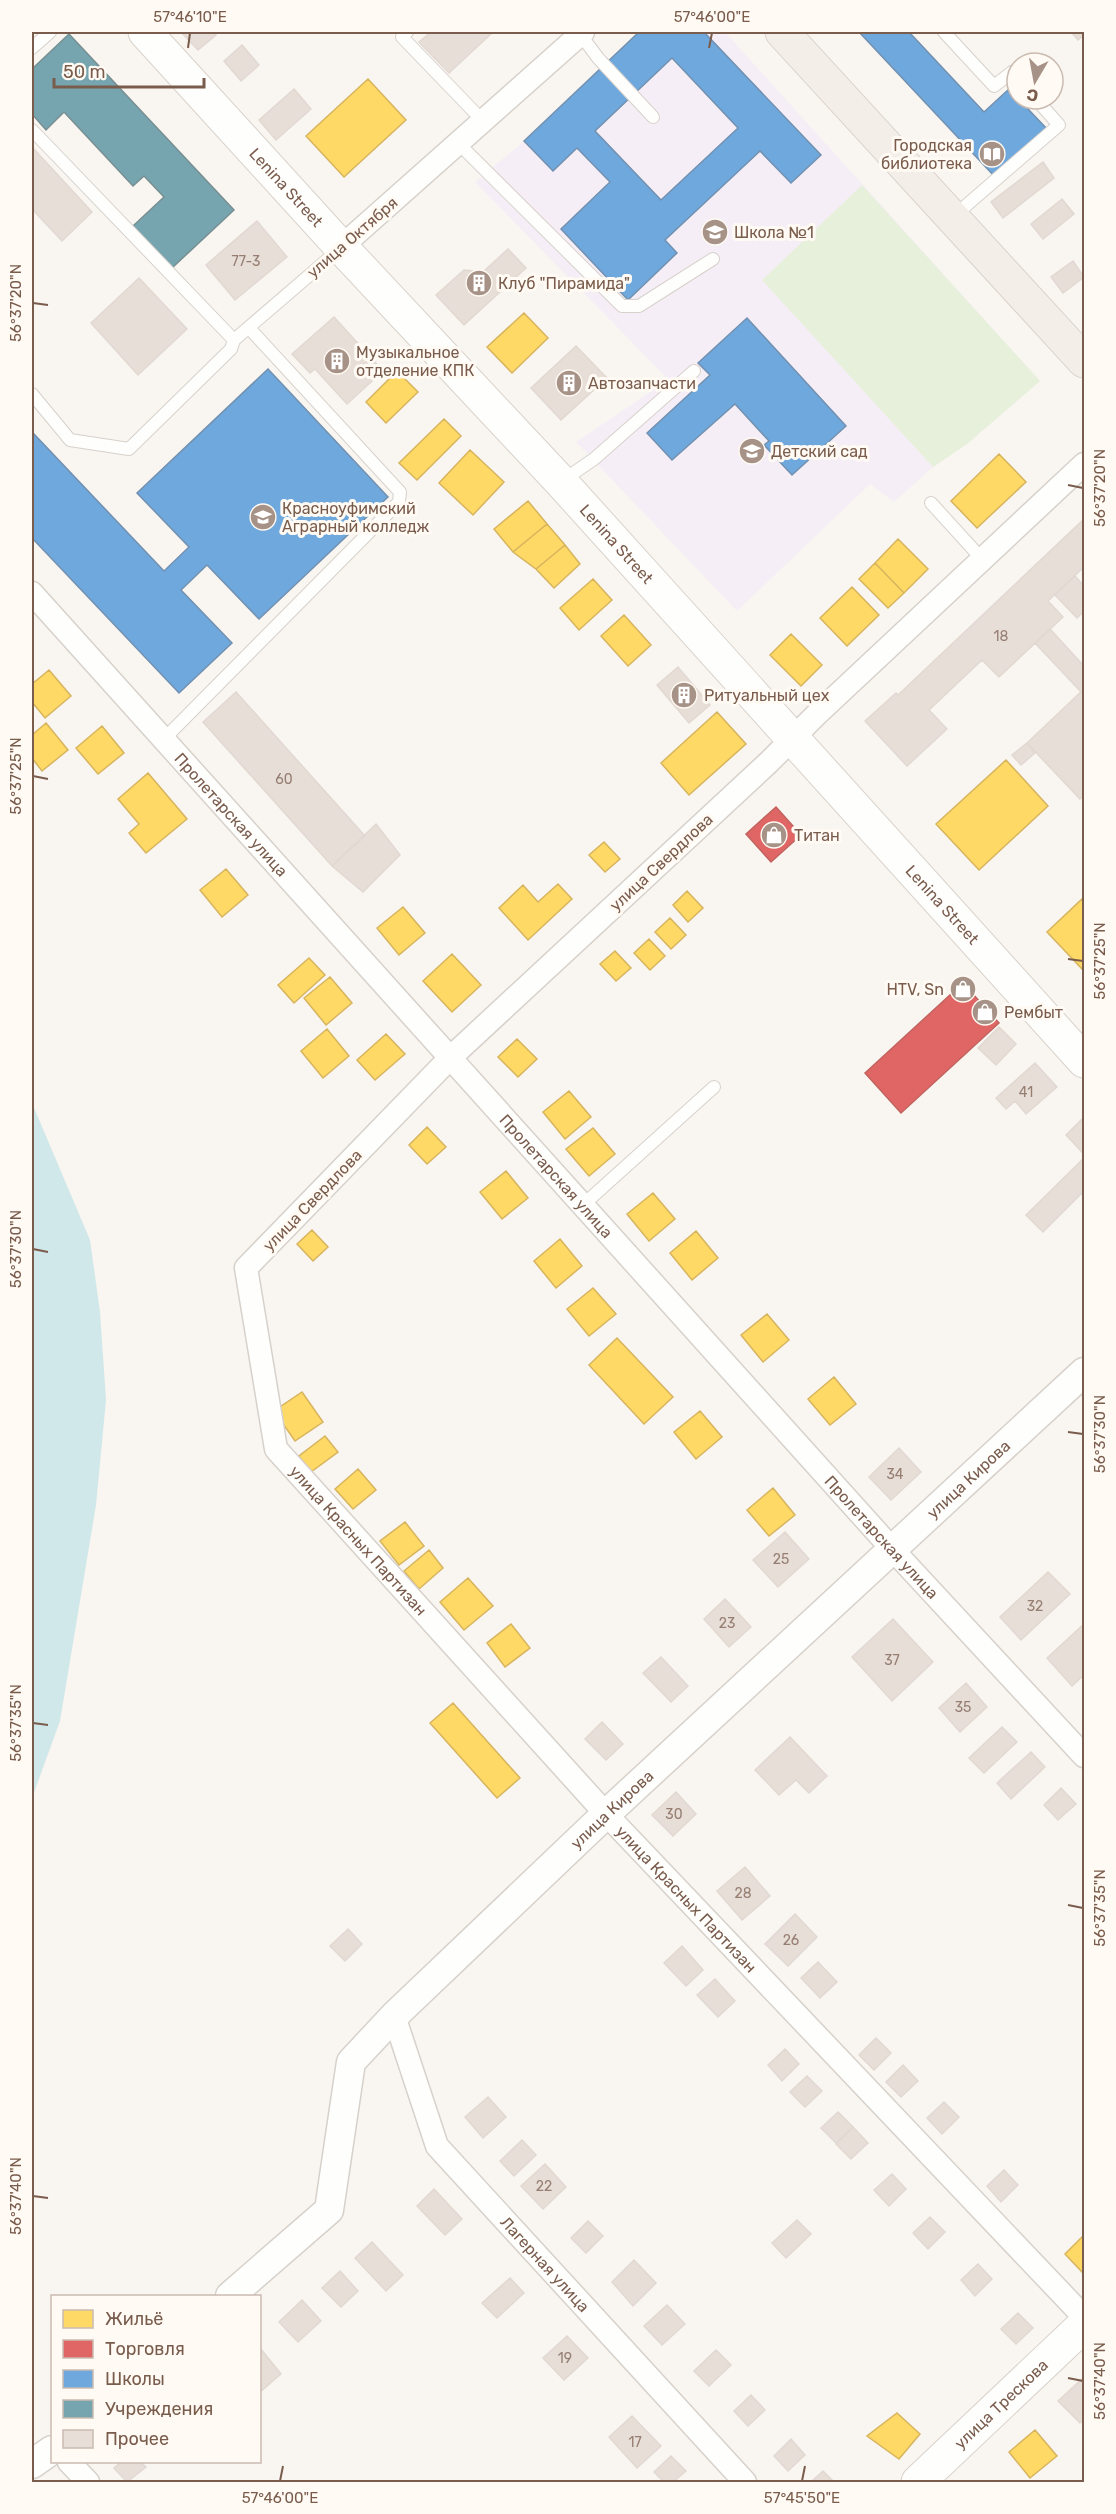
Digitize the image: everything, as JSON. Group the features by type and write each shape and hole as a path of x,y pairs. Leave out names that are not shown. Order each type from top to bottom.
{"main road":[{"name":"Lenina Street","path":"145,32 341,248 561,482 1084,1061"},
{"path":"782,32 954,216 1084,361"},
{"name":"улица Трескова","path":"918,2482 1084,2325"}],"street":[{"name":"улица Октября","path":"341,248 581,33"},
{"name":"улица Свердлова","path":"246,1268 450,1058 1084,464"},
{"name":"Пролетарская улица","path":"32,593 893,1550 1084,1756"},
{"name":"улица Красных Партизан","path":"246,1268 276,1449 606,1814 1084,2316"},
{"name":"улица Кирова","path":"231,2295 329,2210 351,2062 394,2016 606,1814 1084,1372"},
{"name":"Лагерная улица","path":"394,2016 437,2146 745,2482"},
{"path":"32,2464 51,2451"},
{"path":"70,2463 88,2482"}],"lane":[{"path":"32,48 50,32"},
{"path":"407,32 402,37 483,121"},
{"path":"944,32 994,86 1005,77"},
{"path":"581,33 598,58 653,117"},
{"path":"954,216 1059,125 1047,111"},
{"path":"32,130 234,340"},
{"path":"458,143 622,306 639,306 713,258"},
{"name":"улица Октября","path":"32,394 70,440 129,449 231,349 234,340 341,248"},
{"path":"164,740 399,502 400,492 249,327"},
{"path":"561,482 594,459 694,371"},
{"path":"931,503 982,559"},
{"path":"583,1205 714,1087"}],"shaded area":[{"name":"Школа №1","path":"639,32 725,32 1040,381 967,444 933,467 894,502 870,484 737,611 576,442 649,393 665,376 475,182 524,141"}],"green space":[{"path":"862,185 1040,381 967,444 933,467 762,280"}],"water":[{"path":"32,1103 90,1240 100,1312 106,1400 96,1505 60,1721 32,1798"}],"building: Жильё":[{"path":"368,79 406,120 344,177 306,136"},
{"path":"524,313 548,338 512,373 487,347"},
{"path":"397,371 418,392 386,423 366,402"},
{"path":"444,419 461,436 417,480 399,463"},
{"path":"470,450 504,482 473,515 439,483"},
{"path":"999,454 1026,482 977,528 951,501"},
{"path":"528,501 547,524 513,552 494,529"},
{"path":"547,524 565,545 536,569 513,552"},
{"path":"898,539 928,569 904,593 875,563"},
{"path":"565,545 580,564 554,588 536,569"},
{"path":"875,563 904,593 888,608 859,579"},
{"path":"593,579 612,600 579,630 560,608"},
{"path":"852,587 879,615 847,646 820,618"},
{"path":"624,615 651,645 628,666 601,636"},
{"path":"791,634 822,665 801,686 770,655"},
{"path":"49,670 71,696 45,718 32,702 32,684"},
{"path":"717,712 746,744 689,795 661,763"},
{"path":"46,723 68,750 42,771 32,758 32,735"},
{"path":"102,726 124,753 98,774 76,748"},
{"path":"1006,760 1048,806 979,870 936,824"},
{"path":"148,773 187,819 146,853 129,833 139,824 118,799"},
{"path":"604,842 620,859 605,872 589,855"},
{"path":"226,869 248,895 222,917 200,890"},
{"path":"558,884 572,899 528,940 499,908 523,885 538,902"},
{"path":"687,891 703,908 688,922 673,905"},
{"path":"1082,899 1084,902 1084,971 1047,932"},
{"path":"403,907 425,933 399,955 377,928"},
{"path":"670,918 686,935 671,949 655,932"},
{"path":"649,939 665,956 650,970 634,953"},
{"path":"615,951 631,968 616,981 600,964"},
{"path":"452,954 481,985 452,1012 423,981"},
{"path":"309,958 325,975 294,1003 278,985"},
{"path":"330,977 352,1003 326,1025 304,998"},
{"path":"327,1029 349,1056 323,1078 301,1051"},
{"path":"386,1034 405,1054 375,1080 357,1060"},
{"path":"517,1039 537,1059 518,1077 498,1057"},
{"path":"569,1091 591,1117 565,1139 543,1112"},
{"path":"427,1127 446,1147 427,1164 409,1145"},
{"path":"593,1128 615,1154 589,1176 566,1149"},
{"path":"506,1171 528,1198 502,1219 480,1192"},
{"path":"653,1193 675,1219 649,1241 627,1214"},
{"path":"312,1230 328,1247 313,1261 297,1244"},
{"path":"696,1231 718,1258 692,1280 670,1253"},
{"path":"560,1239 582,1266 556,1288 534,1261"},
{"path":"593,1288 616,1314 589,1336 567,1309"},
{"path":"767,1314 789,1340 763,1362 741,1335"},
{"path":"617,1338 673,1397 644,1424 589,1365"},
{"path":"834,1377 856,1404 830,1425 808,1399"},
{"path":"302,1392 323,1422 295,1441 274,1411"},
{"path":"700,1411 722,1437 696,1459 674,1432"},
{"path":"325,1436 338,1452 311,1472 299,1456"},
{"path":"358,1469 376,1490 353,1509 335,1489"},
{"path":"773,1488 795,1515 769,1536 747,1510"},
{"path":"405,1522 424,1546 399,1565 380,1541"},
{"path":"429,1550 443,1568 419,1589 404,1571"},
{"path":"468,1578 493,1606 464,1630 440,1602"},
{"path":"511,1624 530,1648 505,1667 487,1643"},
{"path":"453,1703 520,1778 497,1798 430,1723"},
{"path":"1084,2235 1084,2274 1065,2254"},
{"path":"897,2413 920,2434 899,2459 867,2436"},
{"path":"1035,2430 1057,2456 1030,2478 1009,2452"}],"building: Торговля":[{"name":"Титан","path":"776,807 801,835 771,862 746,834"},
{"path":"963,983 999,1023 901,1113 865,1073"}],"building: Школы":[{"path":"639,32 704,32 821,155 791,183 760,151 665,240 677,253 628,300 561,229 610,182 577,148 553,171 524,141","holes":["672,58 738,128 661,200 595,131"]},
{"path":"859,32 909,32 984,112 1005,93 1005,111 1030,111 1047,129 995,177"},
{"path":"747,318 846,426 792,475 764,445 769,441 735,404 672,460 647,433 710,375 698,363"},
{"name":"Красноуфимский Аграрный колледж","path":"268,369 388,497 259,619 207,565 181,590 232,643 179,693 32,538 32,432 164,571 189,547 137,493"}],"building: Учреждения":[{"path":"69,34 234,210 172,268 133,226 164,197 144,176 133,186 64,112 46,130 32,114 32,69"}],"building: Прочее":[{"path":"181,32 213,32 216,35 198,50"},
{"path":"431,32 493,32 449,73 419,42"},
{"path":"1071,32 1084,32 1084,35 1078,40"},
{"path":"242,45 259,65 241,81 224,61"},
{"path":"294,89 311,109 276,140 259,120"},
{"path":"32,147 92,212 62,241 32,209"},
{"path":"1043,162 1054,178 1003,218 991,202"},
{"path":"1062,199 1074,214 1043,239 1031,224"},
{"path":"257,221 287,257 235,300 206,265"},
{"name":"Клуб \"Пирамида\"","path":"508,249 526,268 464,325 436,295 464,270 483,272"},
{"path":"1073,261 1084,277 1063,293 1051,277"},
{"path":"139,278 187,329 138,375 91,323"},
{"name":"Музыкальное отделение КПК","path":"334,317 383,371 347,404 315,369 310,373 292,354"},
{"name":"Автозапчасти","path":"576,346 607,378 561,420 531,388"},
{"path":"1084,519 1084,567 1048,601 1063,617 999,677 982,660 929,710 947,729 907,766 865,721 896,693 898,695"},
{"path":"1075,576 1084,586 1084,611 1077,618 1055,595"},
{"path":"1050,629 1084,666 1084,689 1081,692 1035,643"},
{"name":"Ритуальный цех","path":"678,667 710,705 689,723 657,685"},
{"path":"1084,689 1084,794 1080,799 1027,743"},
{"path":"236,692 365,836 332,866 203,722"},
{"path":"1027,743 1035,753 1021,765 1012,755"},
{"path":"376,824 400,855 363,892 332,866"},
{"path":"999,1027 1016,1044 996,1065 978,1048"},
{"path":"1035,1063 1057,1087 1026,1114 1015,1101 1006,1109 996,1098"},
{"path":"1084,1119 1084,1154 1066,1135"},
{"path":"1084,1158 1084,1191 1043,1232 1026,1215"},
{"path":"899,1448 921,1472 891,1500 869,1477"},
{"path":"785,1532 809,1559 778,1587 753,1560"},
{"path":"1048,1572 1070,1594 1021,1640 1000,1617"},
{"path":"725,1599 751,1627 729,1647 704,1619"},
{"path":"893,1619 933,1662 892,1701 852,1657"},
{"path":"1084,1624 1084,1675 1072,1686 1047,1658"},
{"path":"661,1657 688,1686 671,1702 643,1673"},
{"path":"966,1683 987,1707 960,1732 939,1708"},
{"path":"602,1722 623,1744 606,1760 585,1739"},
{"path":"1002,1727 1017,1742 984,1773 969,1758"},
{"path":"790,1737 827,1776 809,1793 796,1780 779,1795 755,1770"},
{"path":"1031,1752 1045,1767 1011,1799 997,1783"},
{"path":"1061,1788 1076,1804 1058,1820 1044,1805"},
{"path":"676,1792 696,1814 673,1836 652,1815"},
{"path":"745,1867 770,1896 742,1920 717,1891"},
{"path":"795,1914 817,1937 788,1966 765,1944"},
{"path":"348,1929 362,1944 345,1961 330,1946"},
{"path":"682,1946 703,1970 686,1986 664,1963"},
{"path":"818,1962 837,1982 820,1998 801,1978"},
{"path":"715,1979 735,2001 718,2017 697,1995"},
{"path":"876,2038 891,2053 874,2070 859,2055"},
{"path":"785,2049 799,2064 782,2081 768,2065"},
{"path":"903,2065 918,2081 901,2097 886,2082"},
{"path":"807,2076 822,2091 805,2107 790,2092"},
{"path":"488,2097 506,2117 483,2138 465,2117"},
{"path":"944,2102 959,2117 942,2134 927,2118"},
{"path":"838,2112 853,2127 836,2143 821,2128"},
{"path":"853,2127 868,2143 851,2159 836,2144"},
{"path":"522,2140 536,2155 514,2176 500,2161"},
{"path":"545,2164 566,2187 543,2209 521,2186"},
{"path":"1004,2170 1018,2185 1001,2202 987,2186"},
{"path":"892,2174 906,2189 889,2206 874,2190"},
{"path":"434,2189 462,2219 445,2235 417,2206"},
{"path":"930,2217 945,2232 928,2249 913,2233"},
{"path":"797,2220 811,2234 786,2258 772,2243"},
{"path":"588,2221 603,2236 586,2253 571,2238"},
{"path":"372,2242 403,2275 386,2291 355,2258"},
{"path":"634,2260 656,2283 633,2306 612,2282"},
{"path":"978,2264 992,2279 975,2296 961,2280"},
{"path":"340,2271 358,2291 341,2307 322,2288"},
{"path":"510,2278 524,2293 497,2318 482,2303"},
{"path":"302,2300 321,2321 298,2342 279,2322"},
{"path":"667,2305 685,2324 662,2345 644,2326"},
{"path":"1018,2313 1033,2328 1016,2344 1001,2329"},
{"path":"567,2336 588,2358 564,2380 543,2358"},
{"path":"261,2349 281,2374 261,2391"},
{"path":"716,2350 731,2365 709,2386 694,2371"},
{"path":"1083,2378 1084,2419 1080,2423 1058,2401"},
{"path":"751,2395 765,2410 748,2426 734,2411"},
{"path":"632,2416 661,2446 637,2468 609,2437"},
{"path":"791,2439 805,2455 788,2471 774,2456"},
{"path":"671,2456 686,2471 673,2482 664,2482 654,2472"},
{"path":"120,2463 141,2463 146,2467 127,2482 114,2468"},
{"path":"823,2471 834,2482 811,2482"}],"place":[{"name":"Городская библиотека","path":"992,154"},
{"name":"Школа №1","path":"715,232"},
{"name":"Клуб \"Пирамида\"","path":"479,283"},
{"name":"Музыкальное отделение КПК","path":"337,361"},
{"name":"Автозапчасти","path":"569,383"},
{"name":"Детский сад","path":"752,451"},
{"name":"Красноуфимский Аграрный колледж","path":"263,517"},
{"name":"Ритуальный цех","path":"684,695"},
{"name":"Титан","path":"774,835"},
{"name":"HTV, Sn","path":"963,989"},
{"name":"Рембыт","path":"985,1012"}]}
